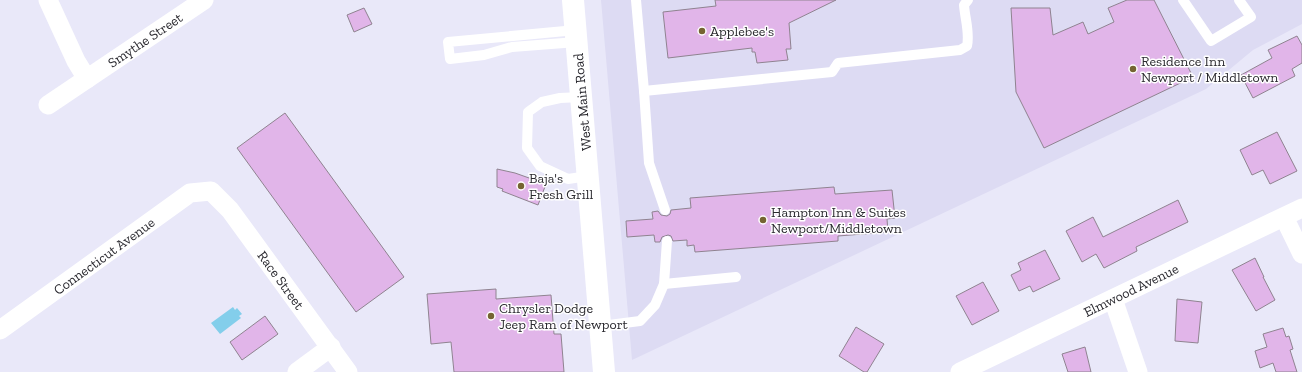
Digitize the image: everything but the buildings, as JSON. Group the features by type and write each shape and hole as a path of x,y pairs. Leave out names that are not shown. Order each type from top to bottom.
{"main road":[{"name":"West Main Road","path":"573,0 604,372"}],"street":[{"path":"48,0 76,61 87,80"},
{"name":"Smythe Street","path":"48,105 204,0"},
{"name":"Connecticut Avenue","path":"0,330 190,193 211,191"},
{"name":"Race Street","path":"211,191 230,210 348,372"},
{"name":"Elmwood Avenue","path":"960,372 1302,208"},
{"path":"1284,216 1302,254"},
{"path":"1113,299 1138,372"},
{"path":"297,372 330,347"}],"lane":[{"path":"636,0 650,163 665,210"},
{"path":"644,91 832,72 838,63 960,50 967,46 969,38 964,5 968,0"},
{"path":"1183,0 1211,41 1251,17 1239,0"},
{"path":"576,36 512,47 484,55 450,59 448,42 576,36"},
{"path":"581,97 560,98 542,102 528,112 527,148 540,166 568,179 588,176"},
{"path":"601,326 640,321 655,305 664,284 667,241"},
{"path":"664,284 736,277"}],"shaded area":[{"path":"601,0 1302,0 1302,24 1253,50 1206,89 632,360"}],"water":[{"path":"233,307 235,310 237,308 242,314 239,316 241,318 220,334 211,323"}],"place":[{"name":"Applebee's","path":"702,31"},
{"name":"Residence Inn Newport / Middletown","path":"1133,69"},
{"name":"Baja's Fresh Grill","path":"521,186"},
{"name":"Hampton Inn & Suites Newport/Middletown","path":"763,220"},
{"name":"Chrysler Dodge Jeep Ram of Newport","path":"491,316"}]}
